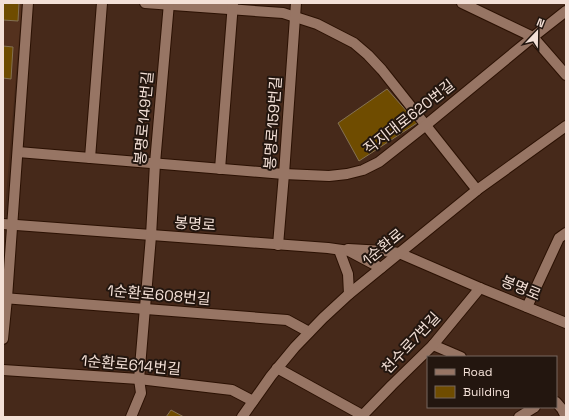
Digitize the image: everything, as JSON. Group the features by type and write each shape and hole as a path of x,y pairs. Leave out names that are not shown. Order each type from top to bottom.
{"street":[{"path":"3,339 8,225 18,152 28,3"},
{"path":"90,158 102,3"},
{"path":"145,3 232,6 283,13 316,24 354,43 368,54 382,70 477,190"},
{"name":"봉명로159번길","path":"278,245 296,3"},
{"path":"462,3 533,37 566,75"},
{"path":"483,13 487,3"},
{"path":"559,3 564,12"},
{"name":"봉명로149번길","path":"131,417 141,393 139,379 168,4"},
{"path":"220,169 232,6"},
{"name":"직지대로620번길","path":"18,152 284,174 328,176 347,174 363,170 379,162 564,12"},
{"name":"1순환로","path":"242,417 277,368 295,347 349,294 477,190 566,126"},
{"name":"봉명로","path":"8,225 399,253 480,288 566,322"},
{"path":"527,307 564,237"},
{"name":"봉명로","path":"328,248 349,251 381,268"},
{"path":"339,250 348,274 349,294"},
{"name":"천수로7번길","path":"362,416 433,345 480,288"},
{"name":"1순환로608번길","path":"5,298 287,320 309,332"},
{"path":"433,345 459,356"},
{"path":"277,368 362,416"},
{"name":"1순환로614번길","path":"3,370 139,379 232,390 253,401"},
{"path":"557,403 566,417"},
{"path":"519,417 533,408"}],"shaded area":[{"path":"3,3 22,3 5,210 3,210"}],"building":[{"path":"3,3 19,3 18,21 3,20"},
{"path":"3,46 13,47 11,79 3,78"},
{"path":"387,89 417,123 359,161 338,123"},
{"path":"171,410 184,417 166,417"}]}
